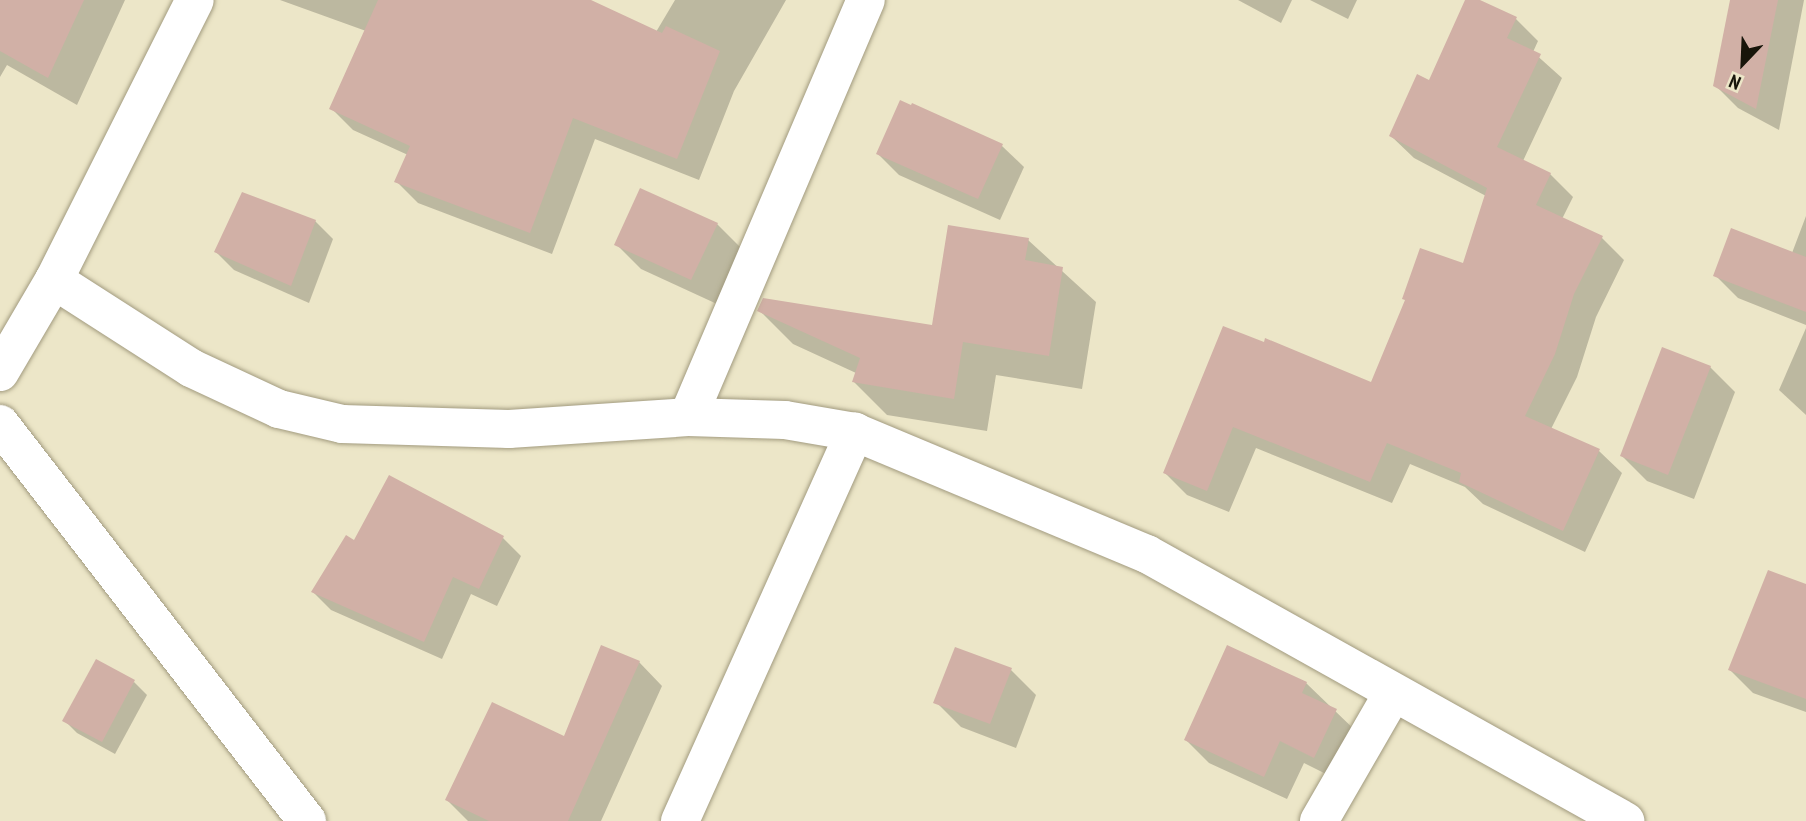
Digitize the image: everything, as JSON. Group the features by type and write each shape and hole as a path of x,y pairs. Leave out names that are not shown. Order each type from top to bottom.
{"street":[{"path":"0,372 54,280 195,0"},
{"path":"688,417 866,0"},
{"path":"54,280 191,368 279,409 342,424 509,429 688,417 785,420 855,432 1147,554 1625,821"},
{"path":"680,821 855,432"},
{"path":"4,439 307,821"},
{"path":"1319,821 1394,693"}],"building":[{"path":"0,0 84,0 48,78 0,51"},
{"path":"378,0 591,0 662,33 666,26 720,51 677,159 573,118 530,233 394,182 410,146 329,109"},
{"path":"1465,0 1480,0 1517,17 1507,38 1541,54 1497,147 1551,173 1536,205 1603,236 1574,294 1555,354 1525,416 1600,449 1563,531 1459,482 1461,473 1387,443 1370,482 1233,427 1207,491 1163,473 1223,326 1264,342 1265,338 1371,382 1405,300 1402,299 1420,248 1463,263 1487,188 1389,136 1417,74 1429,80"},
{"path":"1730,0 1778,0 1756,109 1713,86"},
{"path":"900,100 1003,144 978,199 876,154"},
{"path":"640,188 718,223 691,280 614,245"},
{"path":"242,192 316,220 291,286 214,252"},
{"path":"948,225 1029,238 1025,260 1063,267 1049,356 963,342 954,399 852,382 860,358 757,311 763,298 932,325"},
{"path":"1731,228 1806,257 1806,312 1713,276"},
{"path":"1662,347 1711,366 1668,475 1620,456"},
{"path":"389,475 504,536 479,589 453,577 424,642 311,592 346,535 354,540"},
{"path":"1768,570 1806,584 1806,699 1728,670"},
{"path":"601,645 640,661 568,821 489,821 445,800 492,702 564,736"},
{"path":"1227,645 1307,682 1302,693 1337,709 1314,758 1280,741 1264,777 1184,740"},
{"path":"955,647 1012,668 990,724 933,703"},
{"path":"96,659 135,680 102,742 62,721"}]}
